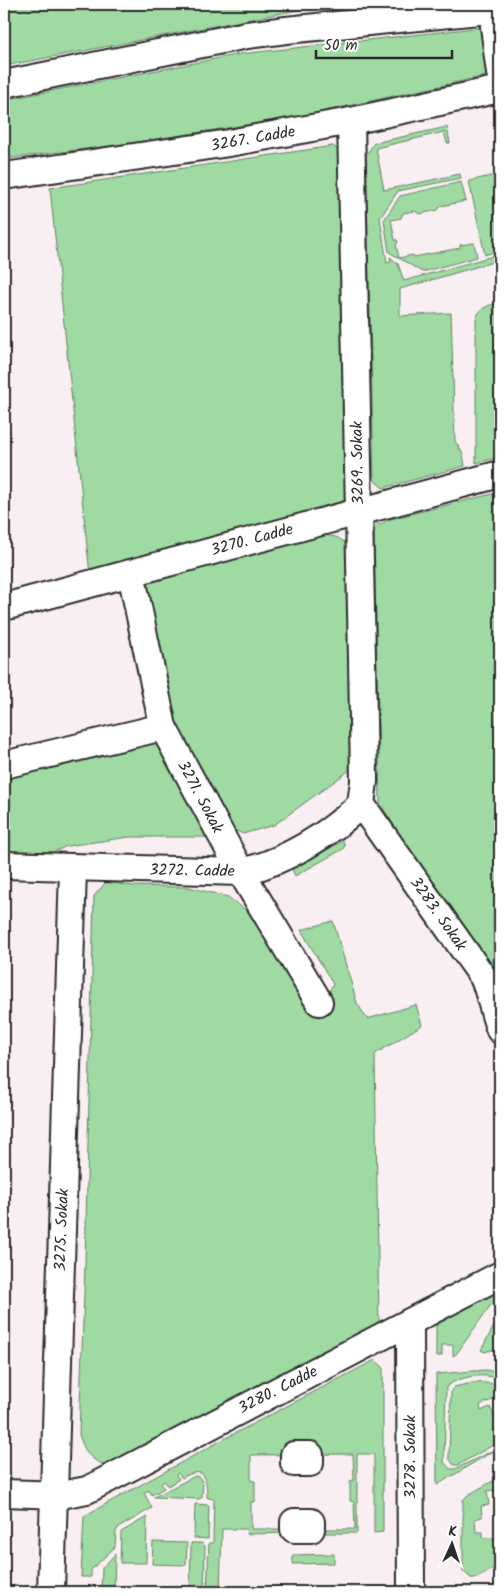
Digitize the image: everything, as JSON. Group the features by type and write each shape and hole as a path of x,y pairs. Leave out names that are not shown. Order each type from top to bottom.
{"street":[{"path":"4,84 354,14 500,9"},
{"path":"500,25 494,26 500,73"},
{"name":"3267. Cadde","path":"4,176 229,143 351,121 500,89"},
{"name":"3269. Sokak","path":"351,121 364,781 361,804"},
{"name":"3270. Cadde","path":"4,607 500,474"},
{"name":"3271. Sokak","path":"131,573 162,727 241,872 320,1002"},
{"path":"4,766 162,727"},
{"name":"3272. Cadde","path":"4,865 241,872 272,863 291,854 348,817 361,804"},
{"name":"3283. Sokak","path":"361,804 495,995 493,1011 500,1030"},
{"name":"3275. Sokak","path":"50,1592 73,868"},
{"name":"3280. Cadde","path":"4,1493 54,1495 87,1490 500,1275"},
{"name":"3278. Sokak","path":"410,1322 411,1592"}],"green space":[{"path":"4,4 335,4 4,66"},
{"path":"494,26 499,73 297,117 125,144 4,159 4,100 240,54"},
{"path":"447,127 450,143 447,143 444,132 376,148 384,190 460,174 461,178 398,191 380,218 387,263 391,262 390,257 398,264 404,281 500,254 500,260 400,289 400,316 451,313 455,441 463,454 465,466 383,488 374,480 366,155 374,143"},
{"path":"333,146 341,152 349,496 345,502 90,575 50,188"},
{"path":"500,174 500,250 485,255 469,181"},
{"path":"461,182 466,201 441,206 438,210 419,214 415,211 403,213 401,218 391,220 395,240 398,243 396,244 399,258 460,248 460,245 474,243 477,257 422,272 389,252 384,220 400,196"},
{"path":"500,303 500,457 476,463 476,319 485,307"},
{"path":"500,492 500,653 498,655 495,683 495,697 500,710 500,977 497,977 380,803 375,529 370,523 374,519 380,525 387,520"},
{"path":"321,535 339,538 352,551 355,764 350,770 274,825 243,834 226,826 175,735 141,582"},
{"path":"158,736 210,837 129,837 67,846 47,855 4,851 4,773"},
{"path":"343,841 345,845 343,849 295,876 292,869"},
{"path":"106,882 133,886 188,887 228,897 255,917 277,954 285,974 304,997 326,998 333,984 301,930 333,921 357,1003 367,1019 416,1005 422,1025 375,1054 379,1325 107,1466 89,1455 83,1446 79,1434 94,896"},
{"path":"500,1290 500,1297 490,1306 457,1353 453,1356 453,1345 442,1345 442,1356 436,1356 436,1325"},
{"path":"500,1315 500,1348 484,1352 481,1350"},
{"path":"375,1360 383,1367 383,1532 374,1533 374,1454 357,1454 357,1533 313,1533 311,1529 355,1529 354,1502 350,1501 350,1481 354,1480 353,1454 251,1455 251,1481 255,1481 255,1502 251,1502 251,1529 294,1529 292,1533 247,1534 247,1529 222,1529 220,1592 207,1592 209,1543 213,1543 214,1499 207,1497 205,1478 200,1473 189,1474 182,1478 178,1473 176,1475 179,1479 168,1486 164,1481 161,1483 164,1488 152,1495 149,1490 144,1493 152,1508 118,1528 115,1547 91,1570 91,1577 81,1577 84,1516 224,1439"},
{"path":"486,1370 500,1373 500,1380 487,1376 473,1376 458,1380 446,1387 444,1462 450,1469 455,1469 500,1447 437,1485 436,1374"},
{"path":"472,1383 487,1383 498,1388 497,1398 480,1405 481,1411 490,1407 500,1429 500,1432 496,1435 497,1438 500,1437 500,1441 458,1465 454,1465 449,1458 451,1392 454,1387"},
{"path":"195,1476 199,1477 203,1483 202,1497 199,1499 154,1497"},
{"path":"500,1477 500,1493 495,1494 494,1490 487,1491 489,1505 481,1506 482,1517 475,1519 476,1532 483,1532 483,1538 500,1538 500,1565 477,1578 471,1578 463,1571 463,1500 468,1495"},
{"path":"195,1504 209,1505 208,1539 194,1538"},
{"path":"147,1517 146,1563 120,1563 121,1532"},
{"path":"153,1542 187,1543 186,1565 152,1564"},
{"path":"191,1543 202,1543 205,1546 204,1592 190,1592"},
{"path":"115,1554 114,1592 101,1592 102,1568"},
{"path":"334,1554 334,1563 293,1564 293,1555"}]}
